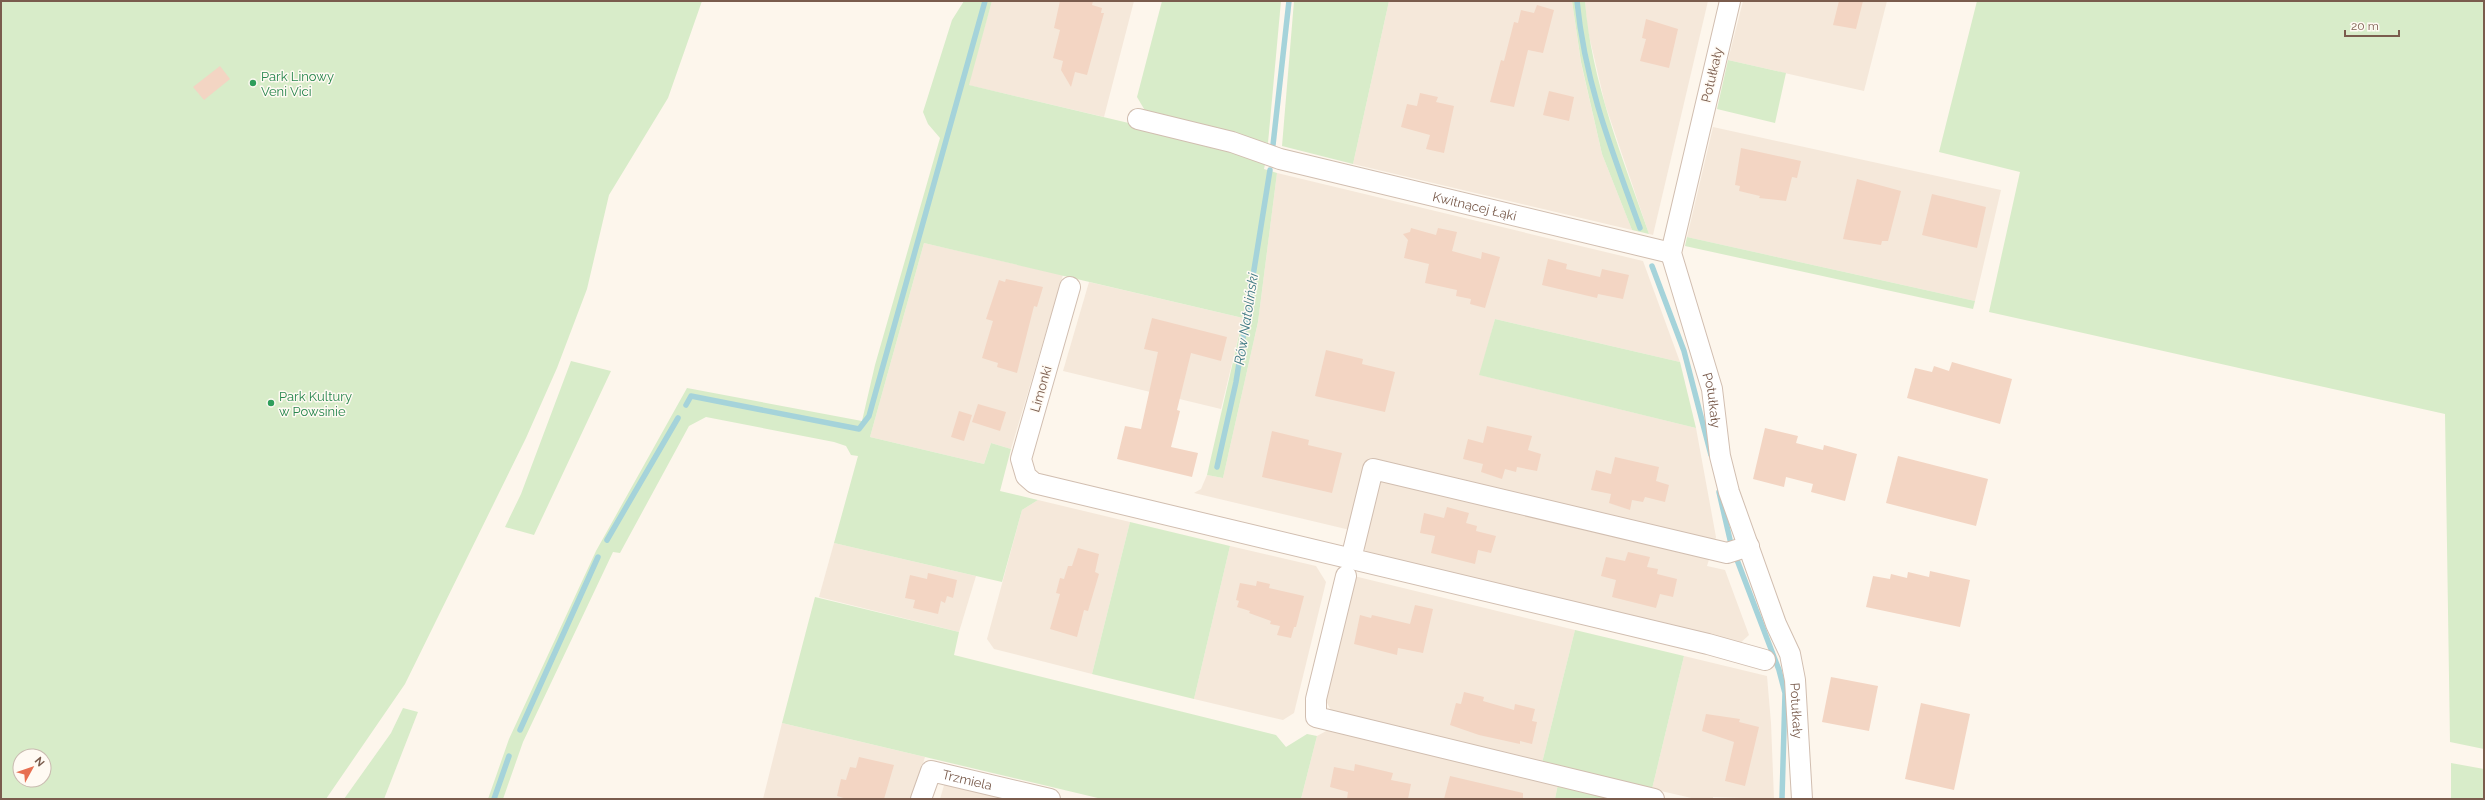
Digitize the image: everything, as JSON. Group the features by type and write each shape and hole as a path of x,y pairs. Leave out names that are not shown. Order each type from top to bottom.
{"street":[{"name":"Potułkały","path":"1730,1 1671,253 1712,389 1724,474 1739,549 1790,654 1796,680 1802,799"},
{"name":"Kwitnącej Łąki","path":"1138,119 1232,142 1280,159 1671,253"},
{"name":"Limonki","path":"1070,287 1021,460 1026,476 1038,485 1349,568"},
{"path":"1654,799 1316,717 1316,699 1373,470 1739,549"},
{"path":"1349,568 1765,660"},
{"name":"Trzmiela","path":"921,799 931,771 1050,799"}],"shaded area":[{"path":"992,1 1134,1 1104,117 968,85"},
{"path":"1389,1 1572,1 1581,63 1602,154 1632,230 1353,164"},
{"path":"1585,1 1708,1 1653,235 1649,234 1605,104 1587,27"},
{"path":"1743,1 1887,1 1864,91 1728,60"},
{"path":"1713,127 2001,190 1975,301 1687,237"},
{"path":"1277,173 1643,261 1680,362 1495,319 1480,375 1696,428 1716,537 1707,566 1725,570 1749,635 1737,646 1368,556 1364,547 1367,534 1194,493 1201,489 1207,475 1223,478 1258,322"},
{"path":"924,243 1063,275 1011,449 991,443 984,464 870,437"},
{"path":"1089,282 1243,318 1221,409 1063,371"},
{"path":"1038,500 1130,522 1092,674 994,649 987,639 1022,510"},
{"path":"834,543 976,576 959,632 819,597"},
{"path":"1230,546 1316,566 1326,582 1294,713 1283,720 1194,699"},
{"path":"1354,576 1575,630 1542,763 1333,714 1325,699"},
{"path":"1684,656 1767,676 1771,723 1774,799 1713,797 1713,799 1696,799 1652,789"},
{"path":"782,723 925,757 912,799 763,799"},
{"path":"1330,729 1558,784 1555,799 1301,799 1317,736"},
{"path":"945,782 1014,799 940,799"}],"green space":[{"name":"Park Kultury w Powsinie","path":"1,1 702,1 668,98 609,195 587,289 557,368 526,438 405,684 326,799 1,799"},
{"path":"964,1 992,1 969,85 1137,125 1266,160 1264,169 1277,173 1258,322 1223,478 1207,475 1243,318 924,243 870,437 984,464 991,443 1011,449 1000,491 1038,500 1022,510 1002,582 834,543 858,456 851,455 846,446 834,442 706,417 689,426 620,553 613,552 523,742 503,799 488,799 509,739 596,551 687,388 862,421 875,365 940,138 928,124 923,112 952,20"},
{"path":"1162,1 1281,1 1268,143 1147,114 1137,97"},
{"path":"1294,1 1389,1 1353,164 1282,146"},
{"path":"1572,1 1585,1 1588,31 1601,90 1619,148 1649,234 1632,230 1602,154 1581,62"},
{"path":"1977,1 2484,1 2484,749 2450,742 2445,414 1989,312 2020,172 1939,152"},
{"path":"1728,60 1786,73 1775,123 1717,109"},
{"path":"1687,237 1975,301 1973,309 1685,246"},
{"path":"1495,319 1680,362 1696,428 1479,375"},
{"path":"571,361 611,371 534,535 505,527 521,494"},
{"path":"1130,522 1230,546 1194,699 1092,674"},
{"path":"815,597 959,632 954,655 1276,735 1286,747 1307,734 1317,736 1301,799 1102,799 782,723"},
{"path":"1575,630 1684,656 1652,789 1542,763"},
{"path":"403,708 418,712 384,799 344,799 391,733"},
{"path":"2451,763 2484,769 2484,799 2451,799"},
{"path":"1558,784 1622,799 1555,799"}],"building":[{"path":"1060,1 1093,1 1092,5 1102,8 1101,13 1104,13 1087,75 1075,72 1071,87 1061,70 1063,61 1053,58 1060,30 1054,28"},
{"path":"1839,1 1863,1 1856,29 1833,25"},
{"path":"1537,5 1554,10 1543,53 1528,50 1514,107 1490,102 1501,60 1504,61 1514,22 1518,23 1521,10 1534,13"},
{"path":"1646,19 1678,29 1669,68 1640,61 1646,39 1642,38"},
{"path":"220,66 230,79 204,100 193,87"},
{"path":"1549,91 1574,97 1569,121 1543,115"},
{"path":"1420,93 1438,97 1436,102 1454,106 1444,153 1426,149 1430,135 1401,127 1407,104 1417,106"},
{"path":"1741,148 1801,161 1797,178 1792,177 1786,201 1759,198 1760,196 1739,191 1740,186 1735,185"},
{"path":"1857,179 1901,191 1888,241 1882,241 1881,245 1843,239"},
{"path":"1932,194 1986,207 1977,248 1922,235"},
{"path":"1411,228 1436,235 1438,228 1457,232 1452,251 1481,259 1482,252 1500,257 1485,308 1470,304 1471,299 1456,296 1457,290 1425,283 1429,264 1404,258 1408,240 1403,234 1410,232"},
{"path":"1548,259 1567,264 1566,269 1600,277 1602,269 1629,275 1623,299 1598,294 1597,298 1542,285"},
{"path":"1006,279 1043,287 1037,307 1034,306 1017,373 997,367 998,363 982,358 993,321 986,319 999,280 1005,282"},
{"path":"1152,318 1227,337 1221,361 1191,353 1177,410 1180,411 1171,447 1198,453 1192,477 1117,459 1125,426 1141,429 1158,352 1144,349"},
{"path":"1326,350 1363,359 1362,364 1395,372 1385,412 1315,396"},
{"path":"1952,362 2012,379 2000,424 1907,398 1915,368 1932,372 1934,366 1949,371"},
{"path":"978,404 1006,412 1000,431 972,422"},
{"path":"959,411 972,415 964,441 951,437"},
{"path":"1487,426 1532,436 1528,450 1541,454 1537,471 1517,467 1516,472 1505,469 1502,479 1481,472 1483,464 1463,459 1468,439 1483,443"},
{"path":"1765,428 1798,436 1796,443 1823,450 1824,445 1857,454 1845,501 1811,492 1813,484 1786,477 1784,487 1753,479"},
{"path":"1272,431 1309,440 1308,445 1342,453 1332,493 1262,477"},
{"path":"1898,456 1988,479 1976,526 1886,503"},
{"path":"1615,457 1659,467 1656,481 1669,485 1665,502 1645,497 1643,502 1632,500 1630,510 1609,503 1611,494 1591,490 1596,470 1611,474"},
{"path":"1447,507 1469,513 1466,523 1477,526 1476,531 1496,536 1491,553 1478,550 1475,564 1431,553 1435,536 1420,533 1424,513 1444,518"},
{"path":"1078,548 1099,554 1095,572 1099,574 1088,611 1084,610 1077,637 1050,629 1060,594 1056,593 1060,578 1064,579 1068,566 1072,566"},
{"path":"1628,552 1650,557 1647,567 1658,569 1657,574 1677,579 1673,597 1660,594 1656,608 1612,597 1616,580 1601,576 1606,557 1625,561"},
{"path":"1930,571 1970,580 1960,627 1866,607 1873,576 1890,579 1891,574 1907,578 1908,572 1929,577"},
{"path":"928,573 957,580 953,598 947,596 945,603 941,601 938,614 913,608 915,600 905,598 910,575 927,579"},
{"path":"1257,581 1270,584 1269,588 1304,596 1296,627 1294,627 1291,638 1277,635 1280,626 1270,624 1271,621 1249,613 1250,611 1237,607 1239,601 1236,600 1240,583 1256,586"},
{"path":"1415,605 1433,609 1423,653 1398,648 1397,655 1354,644 1360,615 1371,618 1372,615 1410,624"},
{"path":"1831,677 1878,686 1869,731 1822,722"},
{"path":"1464,692 1484,697 1483,701 1514,710 1515,704 1535,709 1532,721 1537,722 1532,744 1520,741 1520,744 1479,735 1450,725 1456,703 1461,704"},
{"path":"1921,703 1970,714 1954,790 1905,779"},
{"path":"1706,714 1740,719 1739,722 1759,727 1745,786 1725,781 1734,742 1702,731"},
{"path":"859,757 894,765 884,799 847,799 837,796 841,779 846,780 850,767 856,768"},
{"path":"1355,764 1393,773 1391,780 1411,784 1408,799 1347,799 1348,792 1330,787 1334,767 1354,771"},
{"path":"1450,776 1523,793 1523,799 1444,799"}],"waterway":[{"path":"686,405 691,396 859,429 869,416 985,1"},
{"name":"Rów Natoliński","path":"1273,145 1289,1"},
{"path":"1577,1 1586,61 1593,89 1610,144 1640,228"},
{"name":"Rów Natoliński","path":"1217,467 1236,382 1270,170"},
{"path":"1652,266 1684,351 1711,455"},
{"path":"607,540 678,418"},
{"path":"1719,492 1731,544 1779,670 1785,693 1782,799"},
{"path":"520,730 598,557"},
{"path":"494,799 509,756"}],"place":[{"name":"Park Linowy Veni Vici","path":"253,83"},
{"name":"Park Kultury w Powsinie","path":"271,403"}]}
